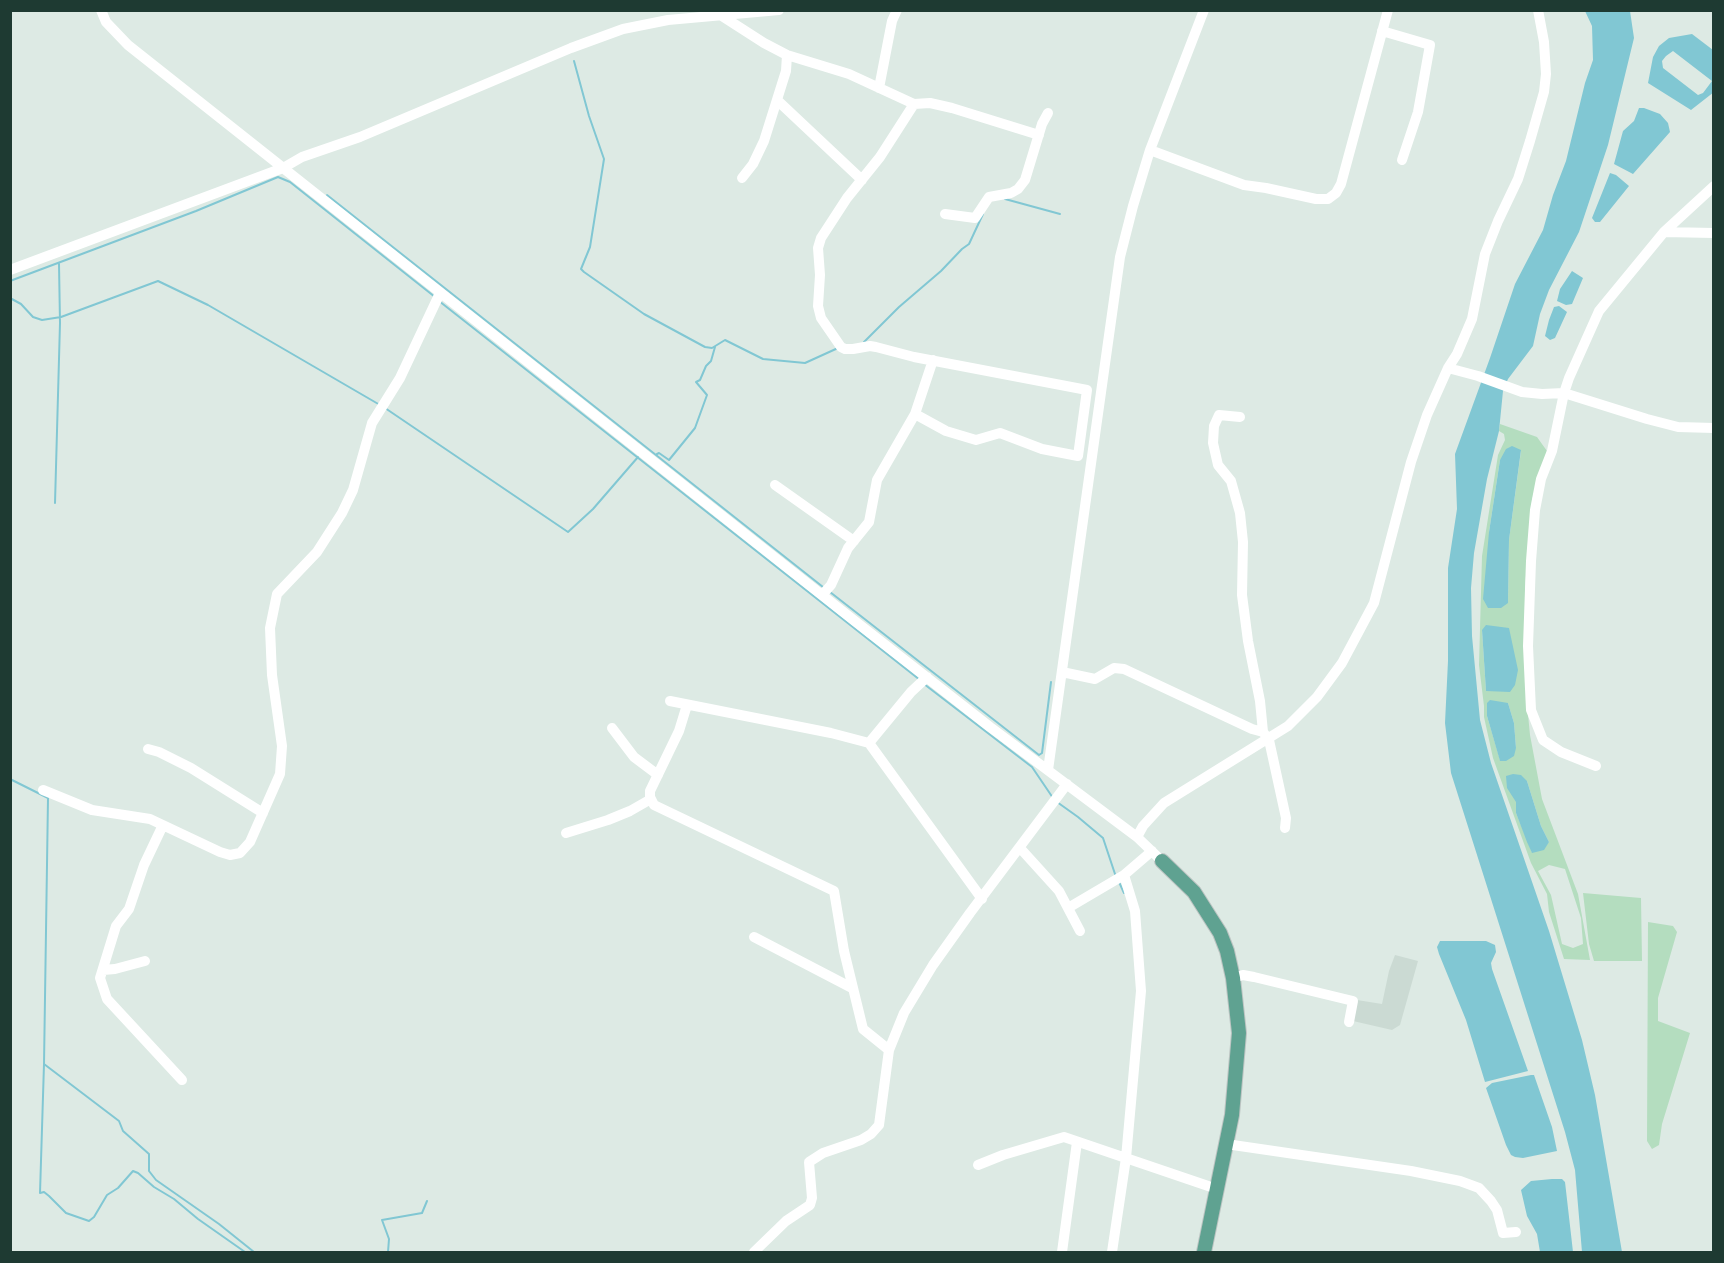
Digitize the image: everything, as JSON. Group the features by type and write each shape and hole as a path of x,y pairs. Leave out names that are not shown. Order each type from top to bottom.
{"main road":[{"path":"1157,856 1194,892 1213,919 1227,951 1233,978 1239,1044 1232,1116 1204,1252"}],"street":[{"path":"101,10 106,22 117,36 822,595 1137,837 1157,856 1068,908"},
{"path":"10,270 284,168 302,157 360,137 571,48 622,29 668,20 779,10"},
{"path":"879,88 892,21 897,10"},
{"path":"1048,770 1120,257 1150,150 1204,10"},
{"path":"1150,150 1244,185 1316,199 1328,199 1336,193 1341,184 1388,10"},
{"path":"1137,837 1143,826 1164,803 1266,736 1288,726 1317,697 1342,663 1374,603 1411,462 1427,415 1472,320 1485,254 1518,179 1544,92 1546,58 1538,10"},
{"path":"722,15 764,43 787,55 842,72 914,104 930,103 952,108 1039,135"},
{"path":"1382,31 1430,45 1418,112 1402,160"},
{"path":"742,178 753,164 764,141 786,71 787,55"},
{"path":"777,100 862,180"},
{"path":"914,104 880,157 847,198 821,238 818,248 820,318 841,347 845,349 870,346 1087,390 1078,456 1042,449 1000,433 976,440 946,431 915,414"},
{"path":"945,214 975,218 989,197 1011,193 1018,189 1025,180 1048,113"},
{"path":"1596,766 1561,752 1544,740 1531,710 1528,635 1531,561 1535,510 1541,479 1552,451 1564,393 1586,336 1599,311 1664,232 1713,186"},
{"path":"1664,232 1713,233"},
{"path":"43,790 92,810 150,819 230,855 240,853 250,842 280,774 282,746 272,675 270,628 277,594 317,552 342,513 353,490 372,423 400,378 441,294"},
{"path":"822,595 831,585 854,541 869,522 877,480 915,414 933,360"},
{"path":"1448,368 1522,392 1564,393 1678,427 1713,428"},
{"path":"1239,417 1219,415 1214,426 1213,443 1218,465 1231,481 1240,513 1244,542 1242,595 1248,641 1266,736 1286,818 1285,828"},
{"path":"775,485 854,541"},
{"path":"1062,672 1095,679 1114,668 1124,669 1266,736"},
{"path":"869,743 911,692 927,677"},
{"path":"670,701 831,733 869,743 981,898"},
{"path":"687,705 681,725 650,791 654,805 834,891 852,988 863,1029 890,1050"},
{"path":"612,728 634,757 658,775"},
{"path":"148,749 191,768 263,813"},
{"path":"754,1252 786,1221 810,1205 812,1198 809,1162 823,1153 861,1140 879,1125 890,1050 904,1013 933,965 1067,784"},
{"path":"566,833 608,820 651,799"},
{"path":"163,825 144,865 129,909 116,926 100,978 107,999 182,1080"},
{"path":"1020,848 1059,891 1080,931"},
{"path":"1112,1252 1126,1158 1141,991 1135,910 1124,875"},
{"path":"754,937 852,988"},
{"path":"103,970 145,961"},
{"path":"1233,978 1243,975 1254,977 1353,1001 1348,1022"},
{"path":"978,1165 1064,1137 1217,1189"},
{"path":"1062,1252 1077,1142"},
{"path":"1226,1144 1411,1171 1460,1181 1479,1188 1491,1201 1497,1210 1503,1233 1516,1232"}],"shaded area":[{"path":"1395,955 1418,961 1400,1025 1392,1030 1353,1021 1357,1000 1382,1004"}],"green space":[{"path":"1500,424 1537,437 1547,451 1532,500 1525,588 1526,694 1530,735 1542,799 1578,894 1590,960 1564,959 1549,912 1547,894 1531,863 1493,758 1484,717 1479,665 1482,556 1498,455 1505,440 1504,434 1499,431","holes":["1521,451 1509,540 1508,603 1489,532 1500,460","1508,628 1513,650 1486,691 1482,630","1508,703 1514,723 1516,748 1500,760 1487,716 1487,704","1527,781 1541,826 1549,842 1532,852 1516,813 1516,802","1549,865 1565,869 1581,918 1583,944 1573,948 1562,944 1551,895 1538,871"]},
{"path":"1583,893 1641,898 1642,961 1594,961 1589,944"},
{"path":"1648,922 1673,926 1677,932 1658,998 1658,1021 1690,1033 1662,1124 1659,1145 1652,1149 1647,1141"}],"water":[{"path":"1585,11 1630,11 1634,38 1608,145 1579,232 1549,290 1540,314 1533,346 1508,379 1503,391 1499,431 1487,479 1474,553 1471,588 1472,636 1480,720 1491,763 1549,931 1582,1040 1595,1095 1622,1252 1582,1252 1575,1170 1451,773 1445,723 1448,568 1457,509 1455,454 1515,284 1543,230 1566,161 1593,60 1592,26"},
{"path":"1692,34 1713,50 1714,92 1691,110 1648,83 1653,57 1659,46 1669,38","holes":["1673,51 1712,81 1703,93 1698,95 1663,68 1662,61"]},
{"path":"1639,108 1660,114 1668,123 1670,132 1633,174 1614,164 1623,131 1634,121"},
{"path":"1610,173 1629,186 1600,222 1595,222 1592,218"},
{"path":"1572,271 1583,278 1572,304 1566,305 1557,301 1560,289"},
{"path":"1559,306 1567,312 1555,338 1550,340 1545,336 1549,320 1554,307"},
{"path":"1512,446 1521,450 1509,540 1508,603 1501,608 1488,608 1483,599 1489,532 1500,460 1506,449"},
{"path":"1486,625 1509,628 1518,670 1515,685 1510,692 1486,691 1482,630"},
{"path":"1490,700 1508,703 1514,723 1516,748 1514,756 1506,761 1500,761 1487,716 1487,703"},
{"path":"1521,775 1527,781 1541,826 1549,842 1544,850 1532,853 1527,842 1516,813 1516,802 1507,788 1506,776"},
{"path":"1440,941 1486,941 1495,945 1496,952 1491,963 1492,969 1528,1071 1485,1082 1466,1020 1439,954 1437,947"},
{"path":"1534,1075 1552,1127 1557,1151 1523,1158 1515,1157 1511,1155 1506,1145 1486,1088 1492,1083"},
{"path":"1562,1179 1565,1182 1573,1252 1540,1252 1537,1234 1527,1216 1521,1190 1531,1181"}],"waterway":[{"path":"574,61 604,159 590,247 581,269 644,314 705,347 712,348 725,340 763,359 805,363 838,348"},
{"path":"10,281 196,211 278,177 290,182 435,297"},
{"path":"327,195 823,587"},
{"path":"1005,199 1060,214"},
{"path":"864,342 969,244 983,214"},
{"path":"55,503 60,323 59,264"},
{"path":"10,298 21,304 33,317 42,320 61,317 158,281 208,305 380,405"},
{"path":"439,301 920,680"},
{"path":"657,454 669,460 695,428 707,395 696,382 700,380 706,366 711,361 715,347"},
{"path":"385,408 568,532 593,509 638,457"},
{"path":"830,592 1039,755 1042,753 1051,682"},
{"path":"924,684 1032,767 1053,798"},
{"path":"10,779 48,798 44,1064 119,1121 123,1131 149,1154 149,1171 156,1180 219,1224 254,1252"},
{"path":"1057,802 1103,838 1116,877"},
{"path":"1119,882 1124,893"},
{"path":"44,1064 40,1193 44,1192 66,1213 89,1221 94,1217 107,1195 118,1188 133,1171 245,1252"},
{"path":"388,1252 389,1239 382,1220 422,1213 427,1201"}]}
